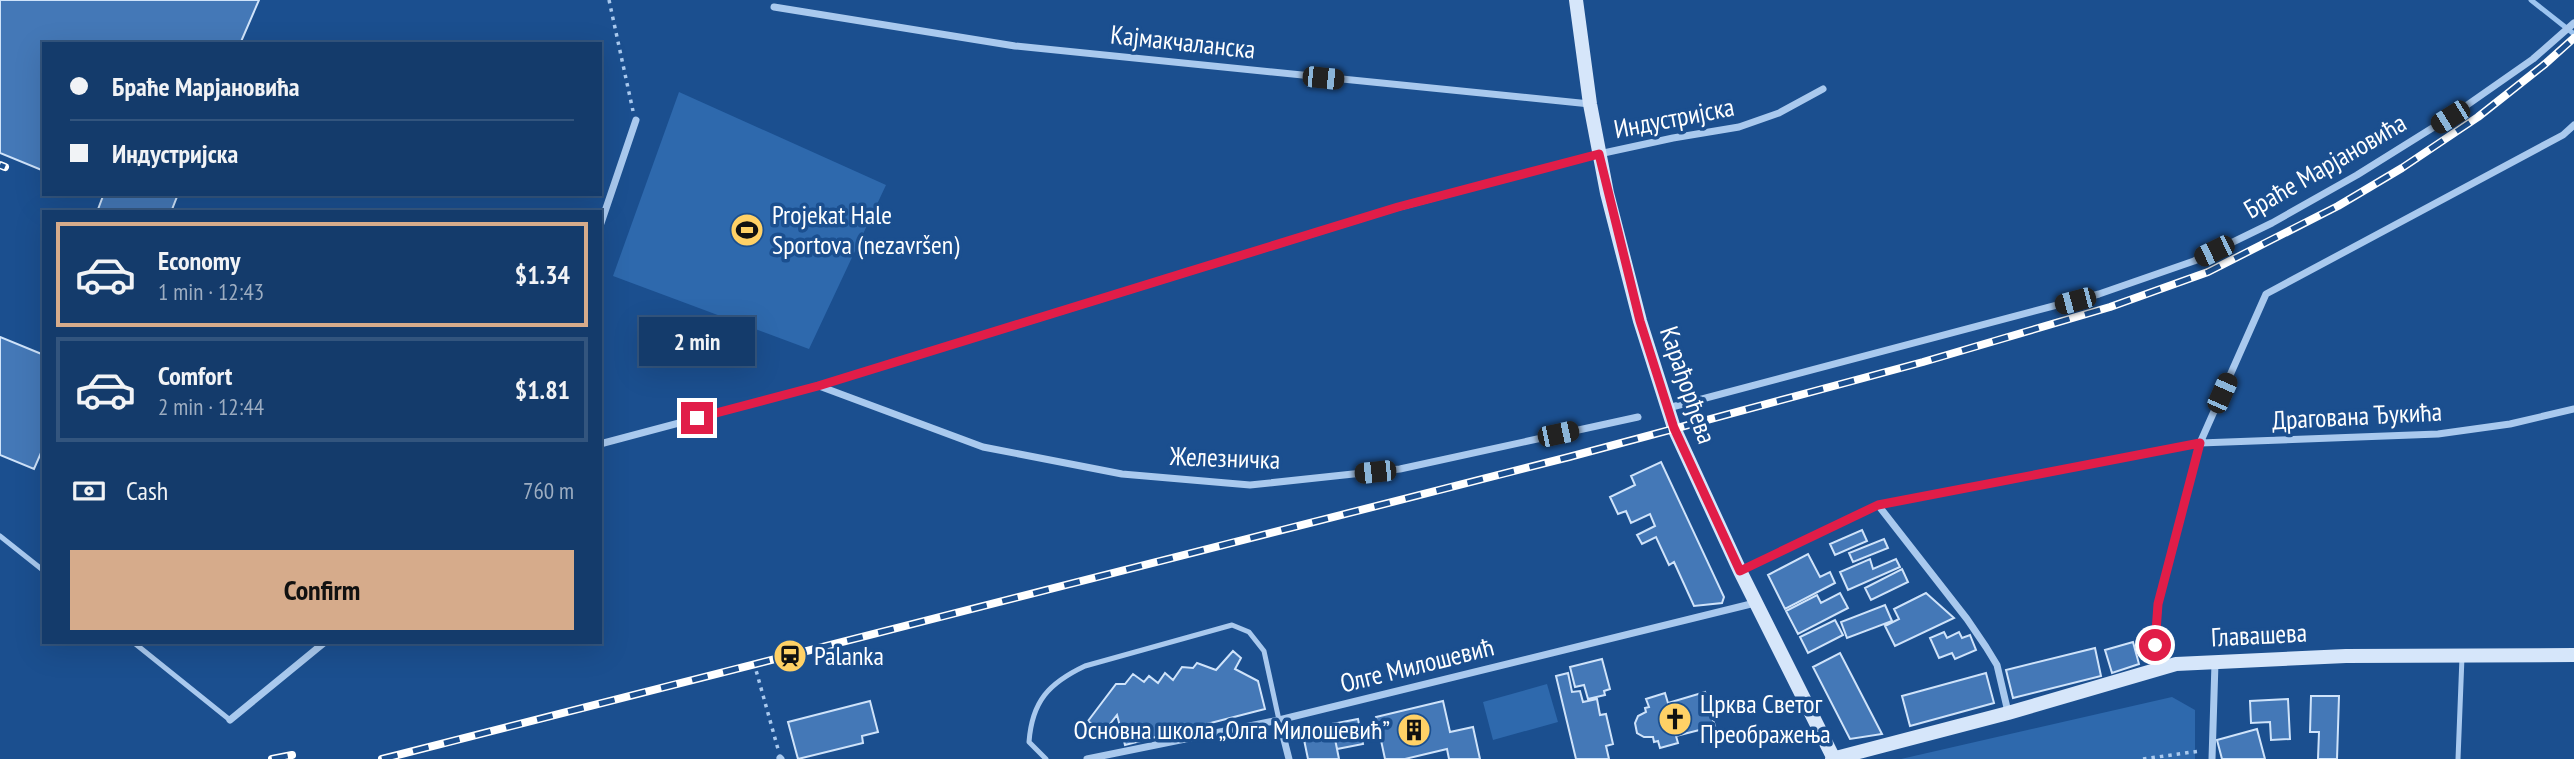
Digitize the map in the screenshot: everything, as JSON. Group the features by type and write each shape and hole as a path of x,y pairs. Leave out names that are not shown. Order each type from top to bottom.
{"main road":[{"name":"Карађорђева","path":"1576,0 1599,154 1640,321 1667,409 1684,454 1833,759"},
{"name":"Главашева","path":"1833,759 2008,713 2176,664 2346,656 2574,655"}],"street":[{"name":"Кајмакчаланска","path":"774,7 1014,46 1590,104"},
{"name":"Браће Марјановића","path":"1667,409 2099,294 2194,261 2272,223 2357,175 2450,117 2533,59 2574,23"},
{"name":"Индустријска","path":"602,443 818,386 1374,215 1599,154 1731,129 1779,113 1824,89"},
{"path":"602,220 636,120"},
{"path":"2155,670 2158,604 2200,443 2266,294 2551,141 2574,125"},
{"name":"Железничка","path":"818,386 984,447 1122,474 1250,485 1399,469 1638,416"},
{"name":"Драгована Ђукића","path":"1740,571 1878,505 2200,443 2438,434 2511,424 2574,408"},
{"path":"1878,505 1986,647 1997,665 2008,713"},
{"name":"Олге Милошевић","path":"1087,759 1279,720 1756,603"},
{"path":"230,720 323,644"},
{"path":"2212,759 2215,662"},
{"path":"1279,720 1289,759"}],"lane":[{"path":"0,536 42,569"},
{"path":"1046,759 1029,742 1030,720 1043,696 1062,677 1085,666 1232,625 1249,632 1264,651 1279,720"},
{"path":"135,644 230,720"},
{"path":"2458,759 2462,656"}],"path":[{"path":"609,0 636,120"},
{"path":"754,663 781,758"},
{"path":"2143,759 2213,749"}],"shaded area":[{"name":"Projekat Hale Sportova (nezavršen)","path":"679,92 886,185 809,349 613,276"},
{"path":"1547,684 1558,722 1493,740 1483,702"},
{"path":"2172,697 2195,710 2195,759 1901,759"}],"building":[{"path":"0,0 259,0 241,42 42,42 42,170 0,153"},
{"path":"103,196 177,196 172,210 98,210"},
{"path":"0,337 42,354 42,451 34,469 0,455"},
{"path":"1661,462 1724,597 1722,603 1694,606 1674,562 1669,565 1656,537 1642,544 1637,535 1655,526 1650,514 1631,523 1626,511 1618,514 1610,497 1635,485 1631,476"},
{"path":"1862,530 1867,541 1835,555 1830,544"},
{"path":"1884,539 1888,548 1853,562 1849,553"},
{"path":"1808,554 1820,577 1830,572 1835,583 1785,609 1768,575"},
{"path":"1870,559 1873,569 1896,559 1900,567 1848,590 1840,572"},
{"path":"1902,569 1908,582 1871,600 1865,588"},
{"path":"1840,593 1848,608 1798,634 1786,611 1817,595 1821,603"},
{"path":"1926,593 1954,618 1895,646 1885,626 1899,619 1894,609"},
{"path":"1885,605 1892,621 1847,638 1841,622"},
{"path":"1835,620 1843,635 1808,653 1800,637"},
{"path":"1944,632 1947,638 1959,632 1962,638 1970,635 1976,650 1955,659 1952,653 1939,658 1930,638"},
{"path":"2133,642 2139,664 2112,673 2105,650"},
{"path":"2095,648 2101,676 2013,698 2006,670"},
{"path":"1233,651 1241,658 1235,669 1258,681 1265,709 1125,745 1117,715 1103,733 1088,721 1116,684 1125,684 1133,674 1144,682 1149,676 1158,683 1165,673 1173,680 1182,667 1193,668 1197,663 1216,670"},
{"path":"1840,653 1882,734 1850,739 1813,667"},
{"path":"1602,659 1610,689 1604,691 1605,695 1588,699 1584,685 1575,687 1570,667"},
{"path":"1568,673 1572,692 1580,691 1583,702 1597,699 1600,715 1606,714 1613,744 1606,746 1609,759 1576,759 1556,676"},
{"path":"1986,673 1994,703 1910,726 1902,696"},
{"name":"Црква Светог Преображења","path":"1705,692 1715,726 1676,736 1678,743 1660,748 1653,737 1644,737 1637,733 1635,723 1638,716 1649,707 1646,699 1665,693 1668,703"},
{"path":"2311,696 2339,696 2337,759 2318,759 2319,732 2310,732"},
{"path":"2288,699 2290,739 2271,740 2270,722 2251,723 2250,701"},
{"path":"870,701 878,732 862,736 863,743 798,759 788,722"},
{"name":"Основна школа „Олга Милошевић”","path":"1443,701 1450,732 1473,727 1480,759 1449,759 1447,749 1405,759 1385,759 1376,717"},
{"path":"1358,719 1363,744 1337,749 1332,724"},
{"path":"1332,724 1339,759 1308,759 1302,730"},
{"path":"2257,729 2265,759 2222,759 2217,740"}],"waterway":[{"path":"2531,0 2574,34"}],"railway":[{"path":"382,759 1569,457 1923,362 2110,307 2208,272 2338,206 2402,168 2478,117 2574,38"},
{"path":"0,165 5,167"},
{"path":"272,759 292,755"}],"place":[{"name":"Projekat Hale Sportova (nezavršen)","path":"747,230"},
{"name":"Palanka","path":"790,656"},
{"name":"Црква Светог Преображења","path":"1675,719"},
{"name":"Основна школа „Олга Милошевић”","path":"1414,730"}],"route":[{"path":"697,418 818,386 1398,207 1599,154 1640,321 1674,428 1740,571 1878,505 2200,443 2158,604 2155,645"}]}
